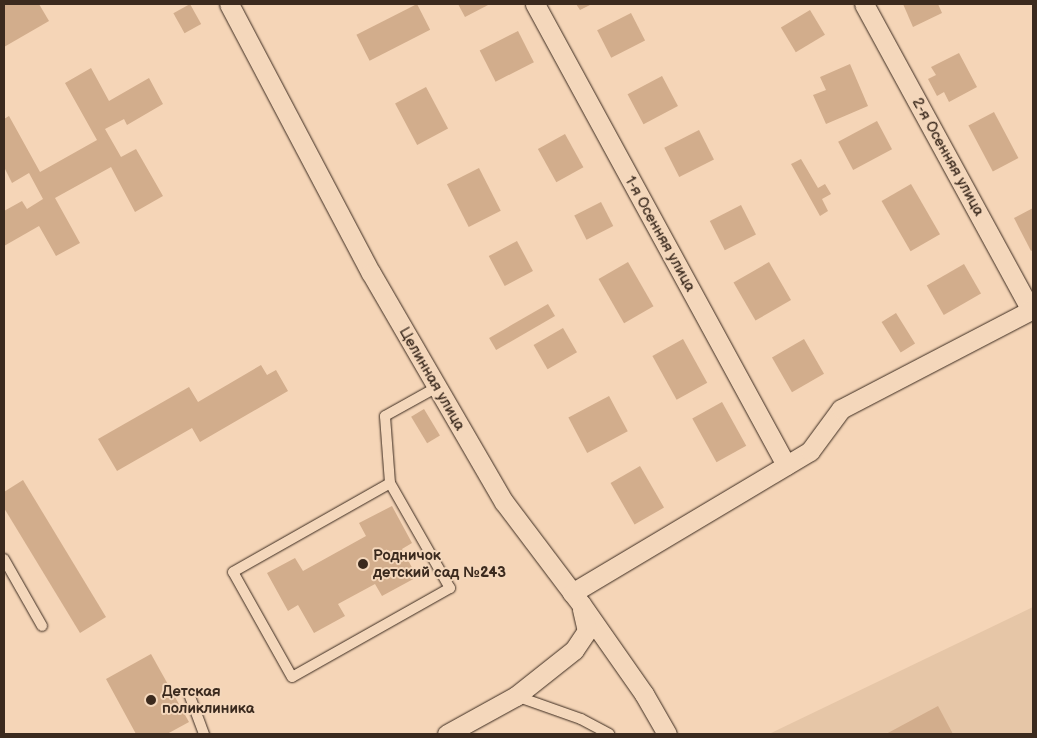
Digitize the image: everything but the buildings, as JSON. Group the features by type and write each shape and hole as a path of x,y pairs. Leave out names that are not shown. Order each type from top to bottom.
{"street":[{"name":"Целинная улица","path":"229,4 372,274 504,502 577,598 644,694 667,734"},
{"name":"1-я Осенняя улица","path":"535,4 786,465"},
{"name":"2-я Осенняя улица","path":"864,4 1032,309"},
{"path":"447,734 516,696 574,650 587,631 577,598 810,451 841,409 1032,309"}],"lane":[{"path":"390,483 233,572 292,677 450,588 390,483 385,416 438,387"},
{"path":"4,559 42,626"},
{"path":"189,694 204,734"},
{"path":"516,696 581,719 609,734"}],"shaded area":[{"path":"1033,607 1033,734 769,734"}],"place":[{"name":"Родничок детский сад №243","path":"363,564"},
{"name":"Детская поликлиника","path":"151,700"}]}
